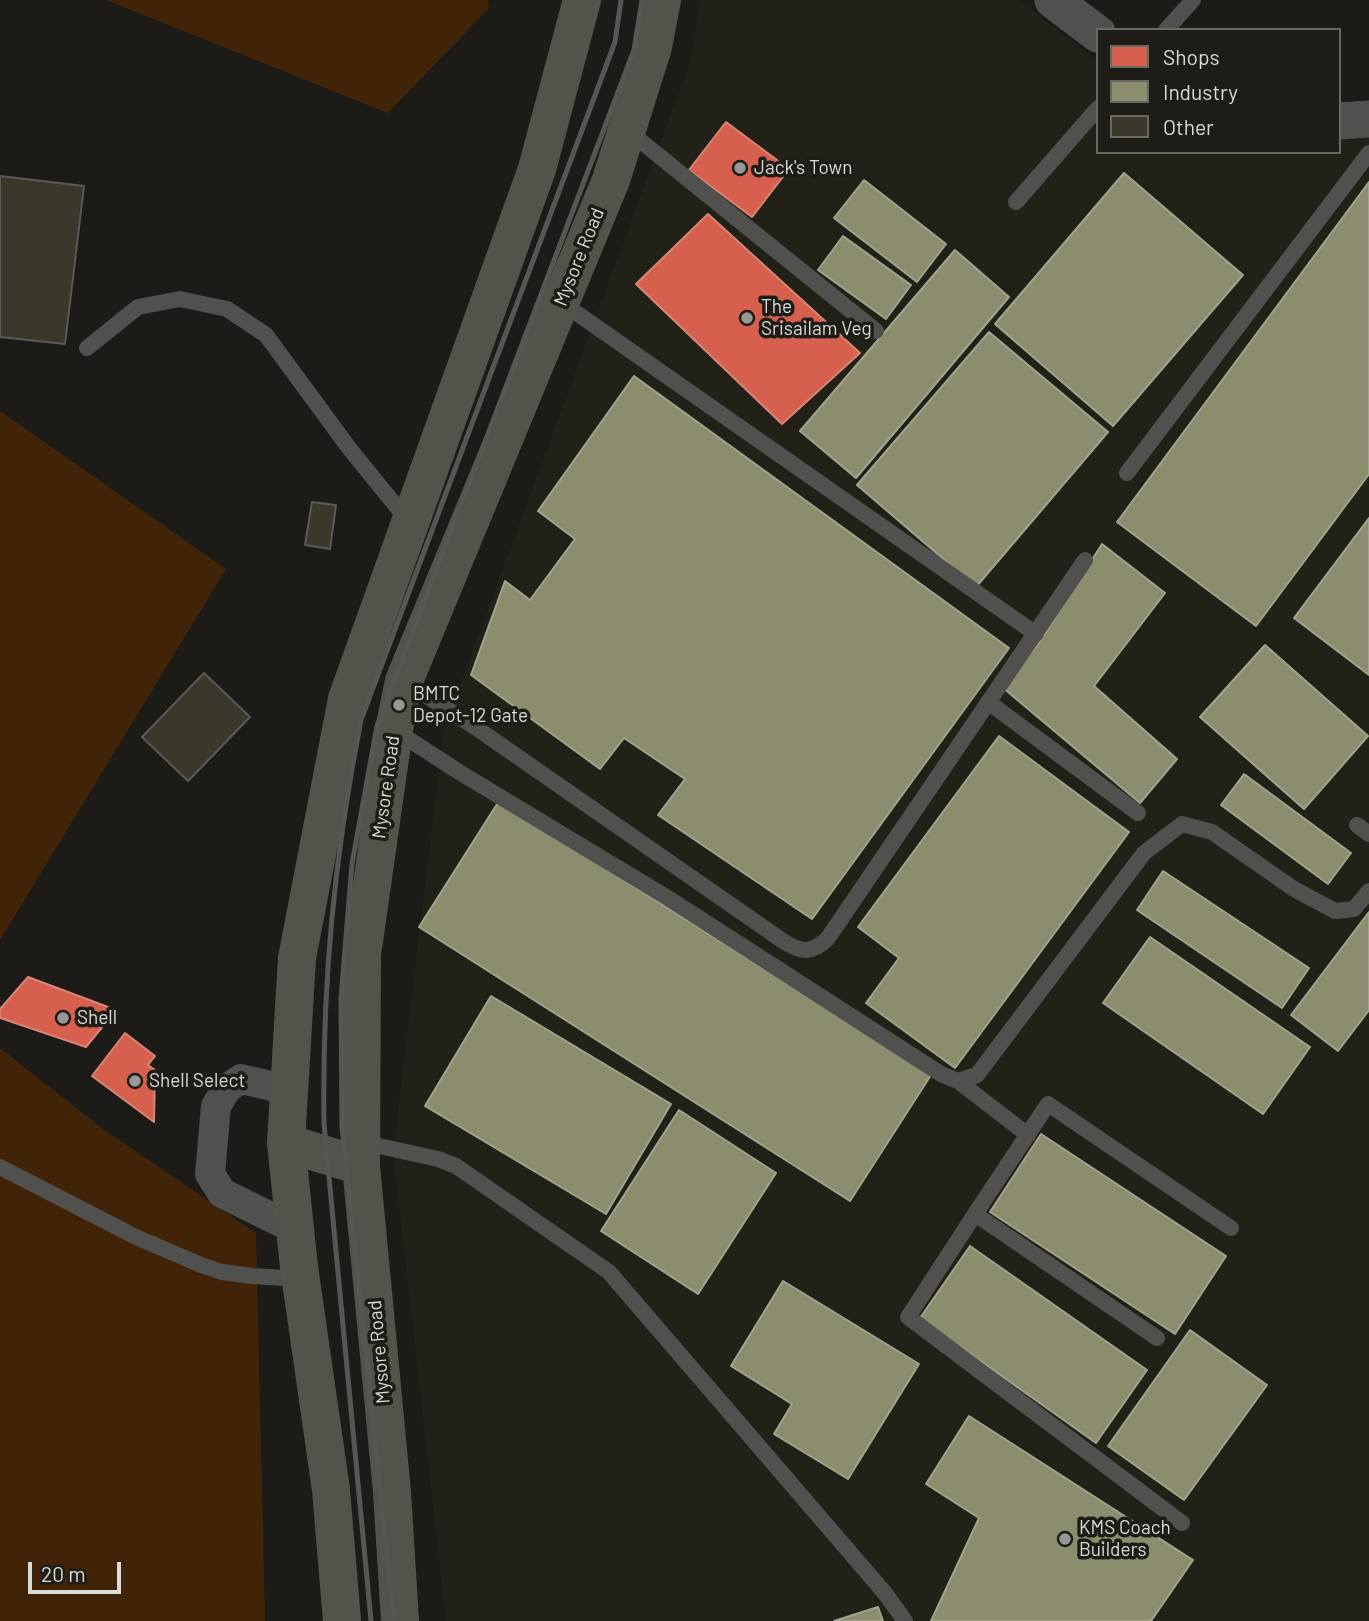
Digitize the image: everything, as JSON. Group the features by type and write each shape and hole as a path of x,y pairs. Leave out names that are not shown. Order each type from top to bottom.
{"highway":[{"path":"342,1621 331,1490 301,1279 286,1143 297,958 347,699 537,169 582,0"},
{"name":"Mysore Road","path":"400,1621 392,1492 361,1154 362,955 394,730 404,681 611,180 653,47 662,0"},
{"path":"286,1143 361,1154"}],"street":[{"path":"1053,0 1096,32"},
{"path":"1341,121 1369,119"},
{"path":"289,1090 240,1079 227,1088 216,1106 211,1174 222,1193 295,1229"}],"lane":[{"path":"1169,28 1193,0"},
{"path":"1016,202 1096,110"},
{"path":"627,130 876,331"},
{"path":"1126,473 1369,153"},
{"path":"87,348 138,307 180,299 227,309 267,335 349,448 410,523"},
{"path":"578,314 1036,634"},
{"path":"404,681 472,725 793,948 807,950 819,947 828,937 1085,560"},
{"path":"988,702 1139,813"},
{"path":"394,730 668,898 941,1074 958,1081 1028,1135"},
{"path":"958,1081 977,1076 1144,853 1182,824 1212,832 1294,889 1335,911 1354,909 1369,891"},
{"path":"1182,1522 908,1317 1048,1104 1231,1228"},
{"path":"361,1154 438,1159 456,1166 609,1272 884,1592 905,1621"},
{"path":"0,1167 136,1237 201,1265 222,1272 301,1279"},
{"path":"975,1214 1157,1338"}],"shaded area":[{"path":"106,0 488,0 489,8 388,113"},
{"path":"700,0 1020,0 1096,61 1096,154 1341,154 1341,139 1369,135 1369,1621 446,1621 393,1152 444,728 691,59"},
{"path":"0,411 226,569 0,940"},
{"path":"0,1048 103,1129 256,1233 265,1621 0,1621"}],"building: Shops":[{"path":"726,122 789,169 752,217 689,170"},
{"name":"The Srisailam Veg","path":"708,214 860,353 782,424 636,284"},
{"path":"28,977 116,1010 86,1047 0,1018 0,1009"},
{"path":"125,1033 155,1056 148,1065 155,1070 154,1122 92,1076"}],"building: Industry":[{"path":"1124,173 1243,275 1113,426 995,324"},
{"path":"864,180 946,244 917,282 834,218"},
{"path":"1369,182 1369,474 1256,626 1117,522"},
{"path":"843,236 911,285 886,319 818,270"},
{"path":"955,250 1009,297 856,478 800,431"},
{"path":"989,332 1108,432 976,587 857,485"},
{"path":"634,376 1009,648 812,919 658,815 685,779 624,738 600,769 471,675 505,581 530,600 575,539 538,511"},
{"path":"1369,518 1369,675 1294,618"},
{"path":"1102,544 1165,593 1094,686 1177,759 1140,803 1002,687 1039,643"},
{"path":"1265,645 1368,736 1304,809 1200,717"},
{"path":"999,736 1129,832 955,1068 866,1003 899,958 858,927"},
{"path":"1244,774 1351,853 1328,884 1221,805"},
{"path":"499,801 931,1075 850,1201 419,927"},
{"path":"1163,871 1309,968 1282,1008 1137,910"},
{"path":"1369,912 1369,1010 1338,1051 1291,1015"},
{"path":"1150,937 1310,1047 1263,1114 1103,1003"},
{"path":"491,996 671,1104 606,1214 425,1106"},
{"path":"679,1110 776,1173 698,1294 601,1231"},
{"path":"1041,1134 1226,1256 1175,1334 990,1212"},
{"path":"970,1246 1147,1370 1096,1443 920,1318"},
{"path":"783,1281 919,1364 848,1479 774,1434 792,1404 731,1366"},
{"path":"1190,1330 1267,1385 1184,1500 1108,1446"},
{"name":"KMS Coach Builders","path":"969,1416 1193,1560 1151,1621 931,1621 979,1518 926,1484"},
{"path":"878,1607 883,1621 834,1621"}],"building: Other":[{"path":"0,176 84,186 65,344 0,337"},
{"path":"312,502 336,505 330,549 305,545"},
{"path":"204,673 250,717 188,781 142,737"}],"railway":[{"path":"371,1621 324,1124 328,971 344,822 361,720 615,42 621,0"},
{"path":"394,1621 342,1127 341,998 352,864 377,726 634,50 642,0"}],"place":[{"name":"Jack's Town","path":"740,168"},
{"name":"The Srisailam Veg","path":"747,318"},
{"name":"BMTC Depot-12 Gate","path":"399,705"},
{"name":"Shell","path":"63,1018"},
{"name":"Shell Select","path":"135,1081"},
{"name":"KMS Coach Builders","path":"1065,1539"}]}
